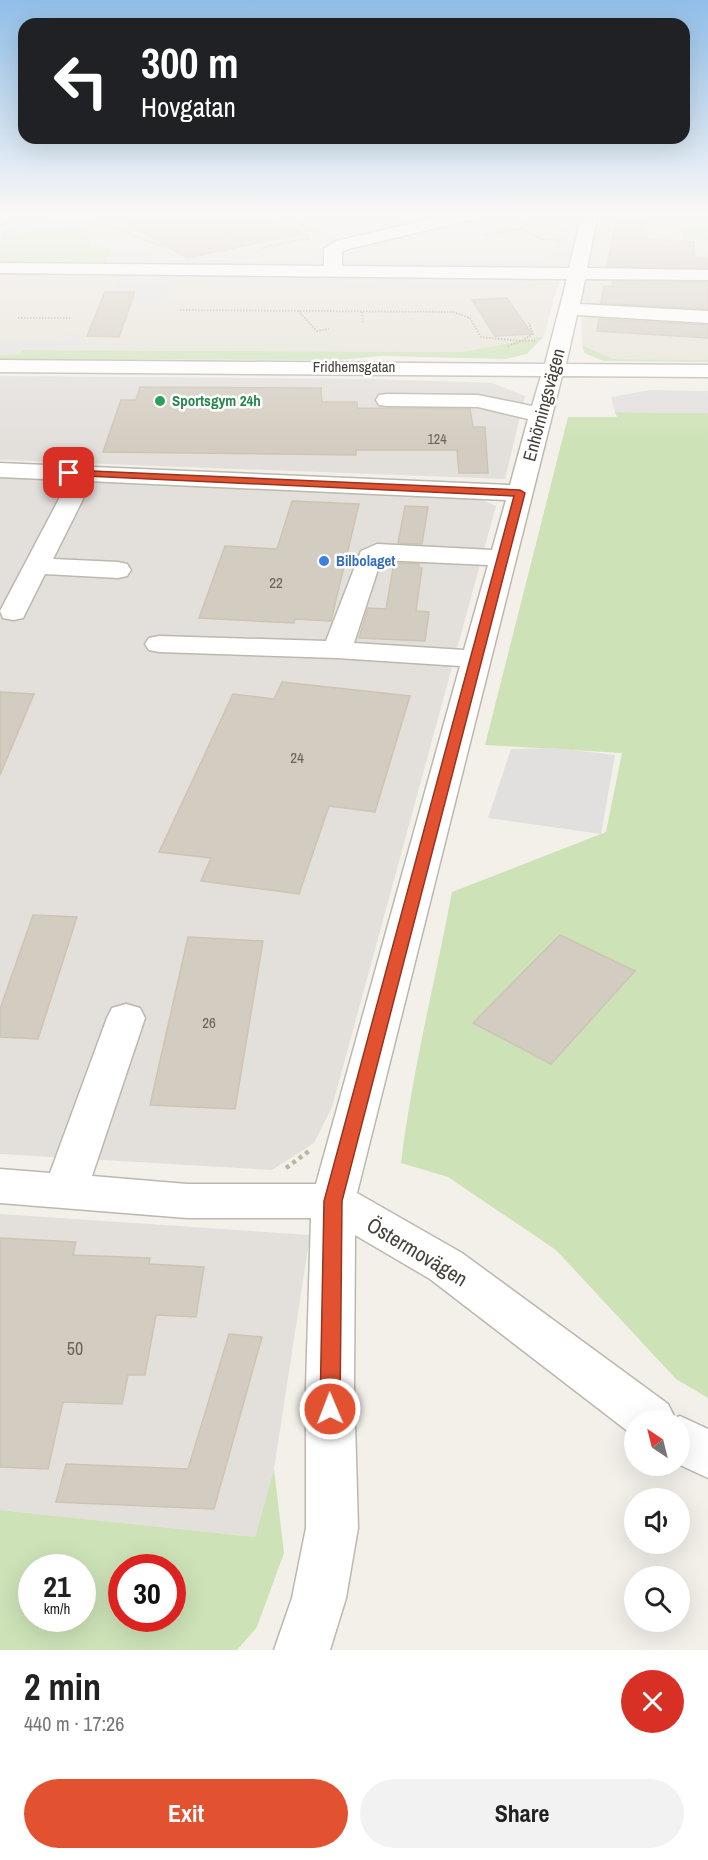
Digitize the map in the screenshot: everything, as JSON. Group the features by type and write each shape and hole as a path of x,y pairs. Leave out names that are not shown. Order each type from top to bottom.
{"street":[{"name":"Enhörningsvägen","path":"302,1650 319,1598 332,1528 330,1386 333,1201 542,416 548,355 569,309 573,291"},
{"path":"569,309 708,316"},
{"name":"Fridhemsgatan","path":"0,366 548,355 708,371"},
{"path":"387,400 478,401 542,416"},
{"path":"0,470 520,493"},
{"path":"13,612 71,499"},
{"path":"337,650 370,556 377,552 503,558"},
{"path":"37,566 118,570"},
{"path":"159,644 337,650 476,659"},
{"path":"65,1191 126,1018"},
{"name":"Östermovägen","path":"0,1186 187,1201 333,1201 446,1266 638,1410"},
{"path":"690,1445 708,1455"}],"path":[{"path":"180,310 461,313 470,318 481,337 521,340 548,355"},
{"path":"297,311 317,330 329,329"},
{"path":"362,312 363,322"},
{"path":"18,318 72,318"},
{"path":"513,345 533,334 529,323"}],"shaded area":[{"path":"0,291 556,291 544,336 462,352 22,350 20,354 0,355"},
{"path":"114,291 166,291 162,303 109,304"},
{"path":"584,291 708,291 708,312 594,306 583,301"},
{"path":"593,314 708,320 708,360 613,359 582,345 581,318"},
{"path":"69,335 84,335 80,348 18,348 16,354 0,354 0,338 4,338 3,343 66,342"},
{"path":"0,376 374,379 492,383 525,396 505,479 0,460"},
{"path":"650,390 708,391 708,413 615,412 611,397"},
{"path":"0,477 477,498 496,506 332,1107 314,1143 272,1170 0,1154"},
{"path":"554,748 615,755 601,834 488,818 511,749"},
{"path":"0,1214 310,1235 274,1469 255,1537 0,1510"}],"green space":[{"path":"544,336 527,354 506,359 382,356 337,360 0,359 0,355 20,354 22,350 462,352"},
{"path":"582,345 613,359 708,360 708,362 604,361 584,353"},
{"path":"615,412 708,413 708,1398 676,1379 556,1250 448,1177 401,1163 417,1061 452,892 606,832 622,753 485,745 568,417 617,417"},
{"path":"274,1469 284,1553 257,1627 237,1650 0,1650 0,1510 255,1537"}],"building":[{"path":"603,291 708,291 708,309 601,303"},
{"path":"105,292 135,292 119,337 87,336"},
{"path":"507,298 532,334 495,336 472,300"},
{"path":"599,319 708,325 708,338 597,331"},
{"path":"140,387 321,388 322,402 357,402 357,408 470,409 473,427 485,427 488,473 459,473 457,450 356,450 356,455 103,452 121,400 136,400"},
{"path":"292,501 359,504 331,621 295,619 294,623 199,618 225,546 277,549"},
{"path":"405,506 428,507 422,544 398,543"},
{"path":"394,563 419,564 419,568 422,568 416,611 429,612 425,641 359,638 368,608 386,609"},
{"path":"282,682 410,696 375,812 329,806 299,894 201,881 211,858 159,852 233,694 274,699"},
{"path":"0,692 34,694 0,775"},
{"path":"33,915 77,917 38,1039 0,1037 0,1009"},
{"path":"560,935 635,971 551,1064 473,1023"},
{"path":"188,937 263,941 235,1109 150,1105"},
{"path":"0,1238 76,1242 73,1255 150,1258 149,1264 204,1267 196,1317 156,1315 145,1375 128,1375 122,1404 63,1402 48,1469 0,1467"},
{"path":"229,1334 262,1337 214,1509 56,1502 66,1464 188,1469"}],"place":[{"name":"Sportsgym 24h","path":"160,401"},
{"name":"Bilbolaget","path":"324,561"}],"route":[{"path":"69,473 520,493 333,1201 330,1409"}]}
